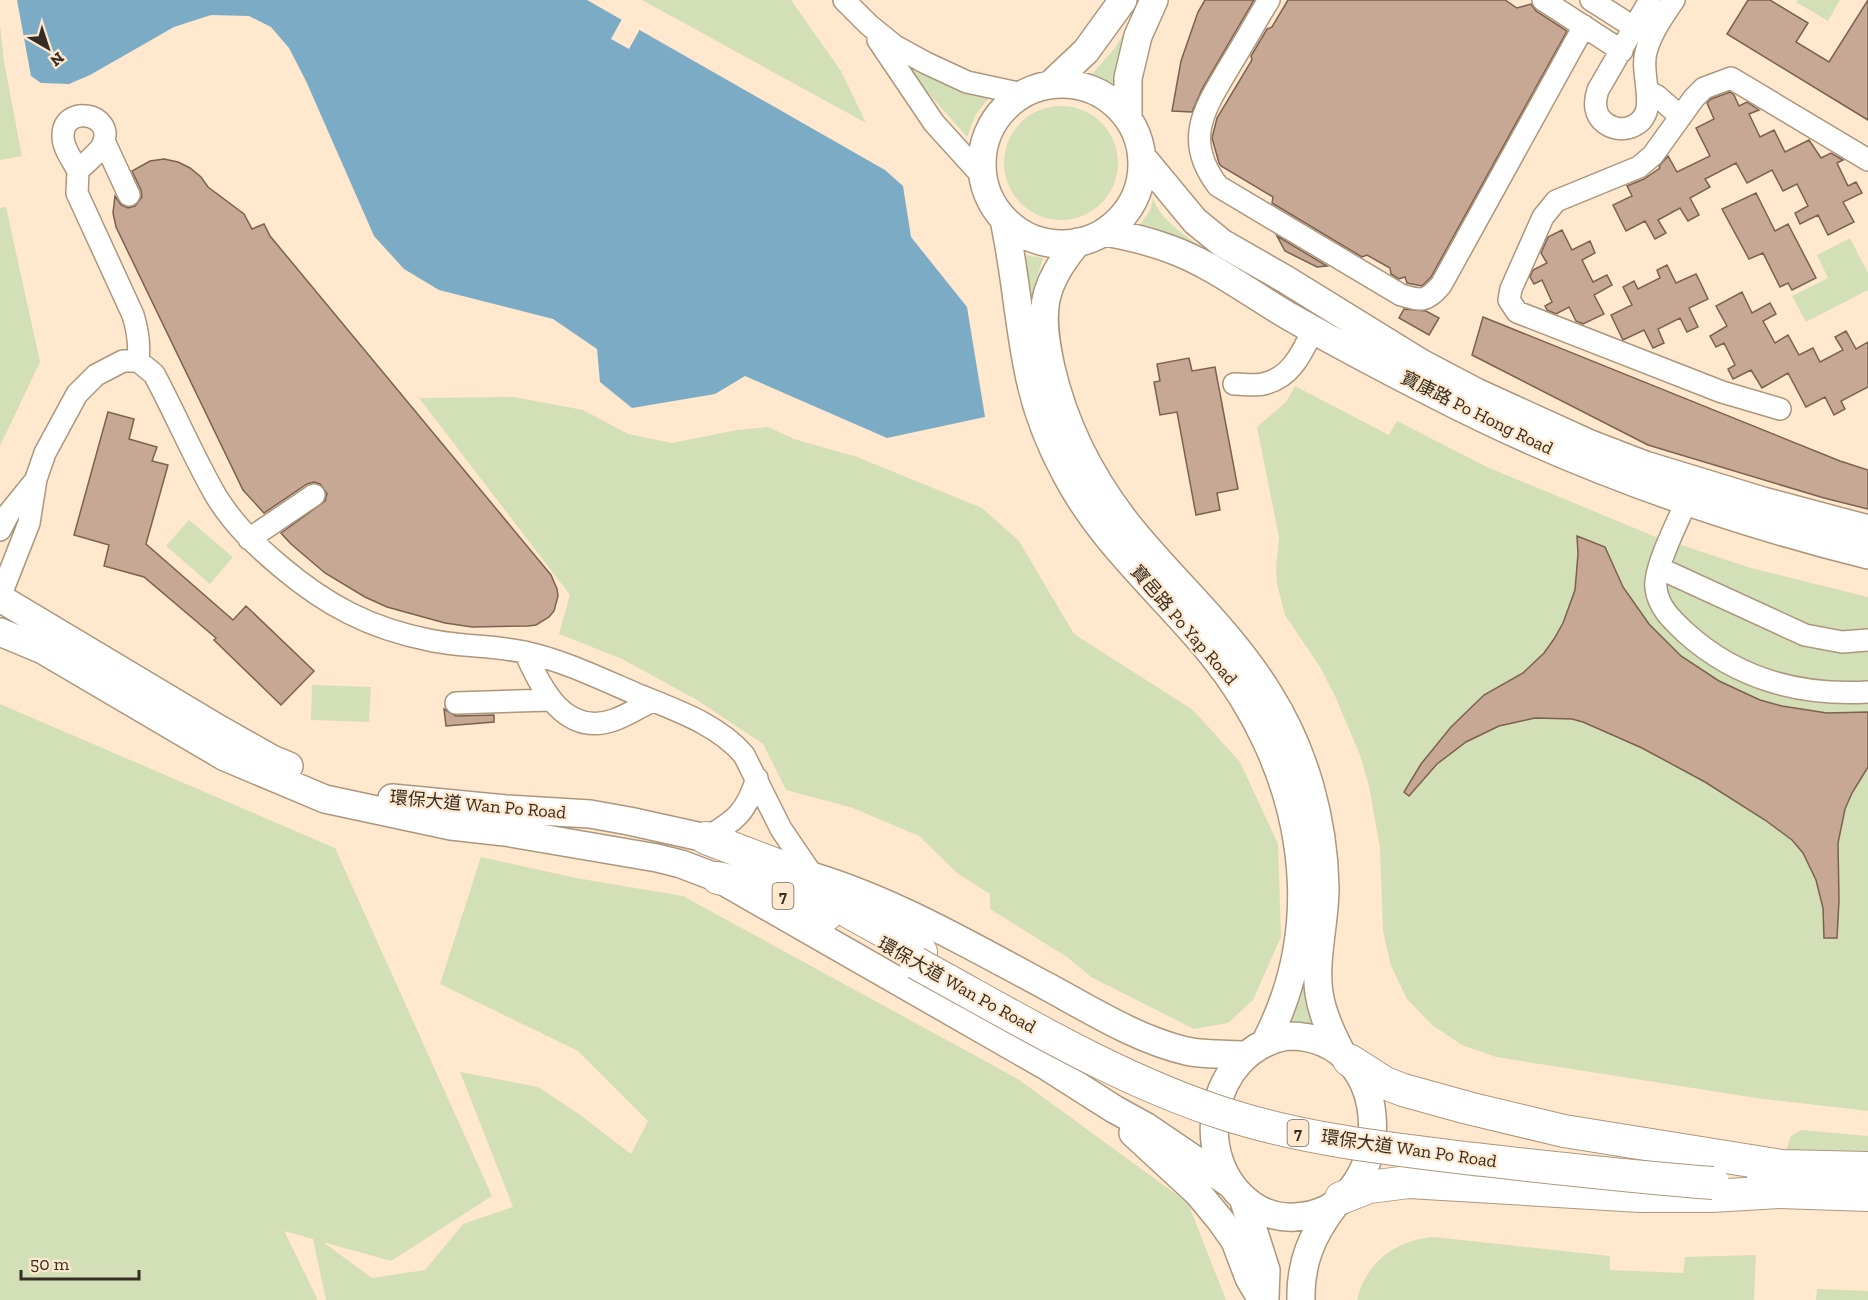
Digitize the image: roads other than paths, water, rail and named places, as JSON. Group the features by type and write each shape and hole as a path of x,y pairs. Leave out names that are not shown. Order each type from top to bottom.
{"highway":[{"name":"環保大道 Wan Po Road","path":"706,837 782,867 919,958"},
{"name":"環保大道 Wan Po Road","path":"718,878 769,890 792,899 919,958 1155,1076 1209,1098 1254,1112 1360,1135 1714,1177 1781,1179 1868,1195"},
{"path":"1345,1056 1385,1083 1403,1090 1564,1131 1781,1179"},
{"name":"環保大道 Wan Po Road","path":"1781,1179 1868,1168"},
{"path":"1337,1202 1369,1187 1409,1182 1640,1196 1711,1196 1781,1179"}],"main road":[{"name":"寶邑路 Po Yap Road","path":"1050,85 1086,51 1123,0"},
{"name":"寶邑路 Po Yap Road","path":"1128,118 1128,78 1138,36 1154,0"},
{"name":"寶邑路 Po Yap Road","path":"1050,85 1077,85 1092,90 1118,106 1128,118 1137,137 1142,158 1141,179 1134,200 1121,218 1105,232 1078,242 1058,244 1038,241 1020,232 1004,220 994,207 983,177 983,153 989,131 1004,110 1023,94 1050,85"},
{"name":"寶康路 Po Hong Road","path":"1142,158 1195,221 1222,243 1421,363 1476,392 1577,438 1645,465 1753,498 1868,529"},
{"name":"寶邑路 Po Yap Road","path":"1004,220 1013,259 1028,370 1040,414 1057,458 1081,500 1102,529 1210,651 1240,691 1269,744 1282,776 1297,837 1301,916 1290,984 1279,1016 1256,1048"},
{"name":"寶康路 Po Hong Road","path":"1105,232 1172,249 1207,267 1313,330 1448,401 1589,466 1755,525 1868,555"},
{"name":"寶邑路 Po Yap Road","path":"1078,242 1052,276 1045,306 1047,351 1061,405 1078,447 1102,490 1146,546 1242,654 1276,704 1292,736 1312,797 1322,849 1324,908 1318,983 1325,1017 1345,1056"},
{"name":"環保大道 Wan Po Road","path":"0,597 273,759 330,783 394,799 590,814 706,837"},
{"name":"環保大道 Wan Po Road","path":"0,632 43,650 225,757 325,799 451,826 505,832 657,858 718,878 1038,1061 1145,1126 1236,1191"},
{"name":"環保大道 Wan Po Road","path":"782,867 813,876 932,924 1147,1039 1189,1052 1256,1048"},
{"path":"1263,1300 1266,1270 1236,1191 1222,1170 1215,1143 1215,1117 1223,1087 1230,1074 1256,1048 1288,1036 1301,1036 1328,1045 1345,1056 1358,1072 1370,1098 1372,1134 1368,1157 1363,1168 1313,1237 1306,1252 1302,1271 1301,1300"},
{"path":"1114,1109 1137,1138 1183,1178 1221,1221 1235,1241 1249,1278 1263,1300"},
{"path":"1236,1191 1265,1212 1285,1217 1308,1216 1337,1202"}],"street":[{"path":"1269,0 1211,99 1202,119 1199,138 1201,155 1207,171 1218,186 1401,295 1418,300 1431,297 1441,285 1584,26"},
{"path":"1543,0 1622,51"},
{"path":"1591,0 1635,28"},
{"path":"1650,0 1595,99 1599,116 1604,122 1618,129 1635,126 1647,112 1649,104 1643,64 1646,49 1659,22 1674,0"},
{"path":"848,1 869,25 934,123 983,177"},
{"path":"869,25 895,46 967,82 1023,94"},
{"path":"1780,409 1722,392 1517,312 1509,300 1511,289 1544,217 1556,201 1639,167 1653,155 1680,116 1704,88 1731,78 1868,160"},
{"path":"1647,91 1657,96 1680,116"},
{"path":"129,195 104,141 104,128 95,117 77,115 67,123 64,130 64,142 78,171 77,192 133,315 139,333 138,361"},
{"path":"78,171 98,151 104,141"},
{"path":"1234,384 1263,384 1282,375 1298,361 1313,330"},
{"path":"0,597 29,523 36,479 45,453 78,394 96,375 123,361 138,361 154,374 216,495 249,539 308,590 343,611 403,634 452,644 525,652 596,677 707,726 728,738 744,755 781,829 813,876"},
{"path":"0,530 9,513 36,479"},
{"path":"249,539 314,495"},
{"path":"1686,502 1655,582 1660,605 1679,626 1694,640 1728,664 1787,687 1828,693 1868,692"},
{"path":"1659,568 1805,635 1842,642 1868,640"},
{"path":"525,652 537,680 550,700 581,722 600,723 614,720 652,701"},
{"path":"456,703 550,700"},
{"path":"706,837 730,823 746,808 756,778"}],"water":[{"path":"17,0 587,0 885,170 903,186 911,237 967,307 985,417 887,438 745,376 715,394 632,408 600,382 597,349 553,319 439,290 404,269 374,236 306,81 289,48 271,27 249,16 211,15 174,27 90,75 69,84 41,83 31,76"}]}
